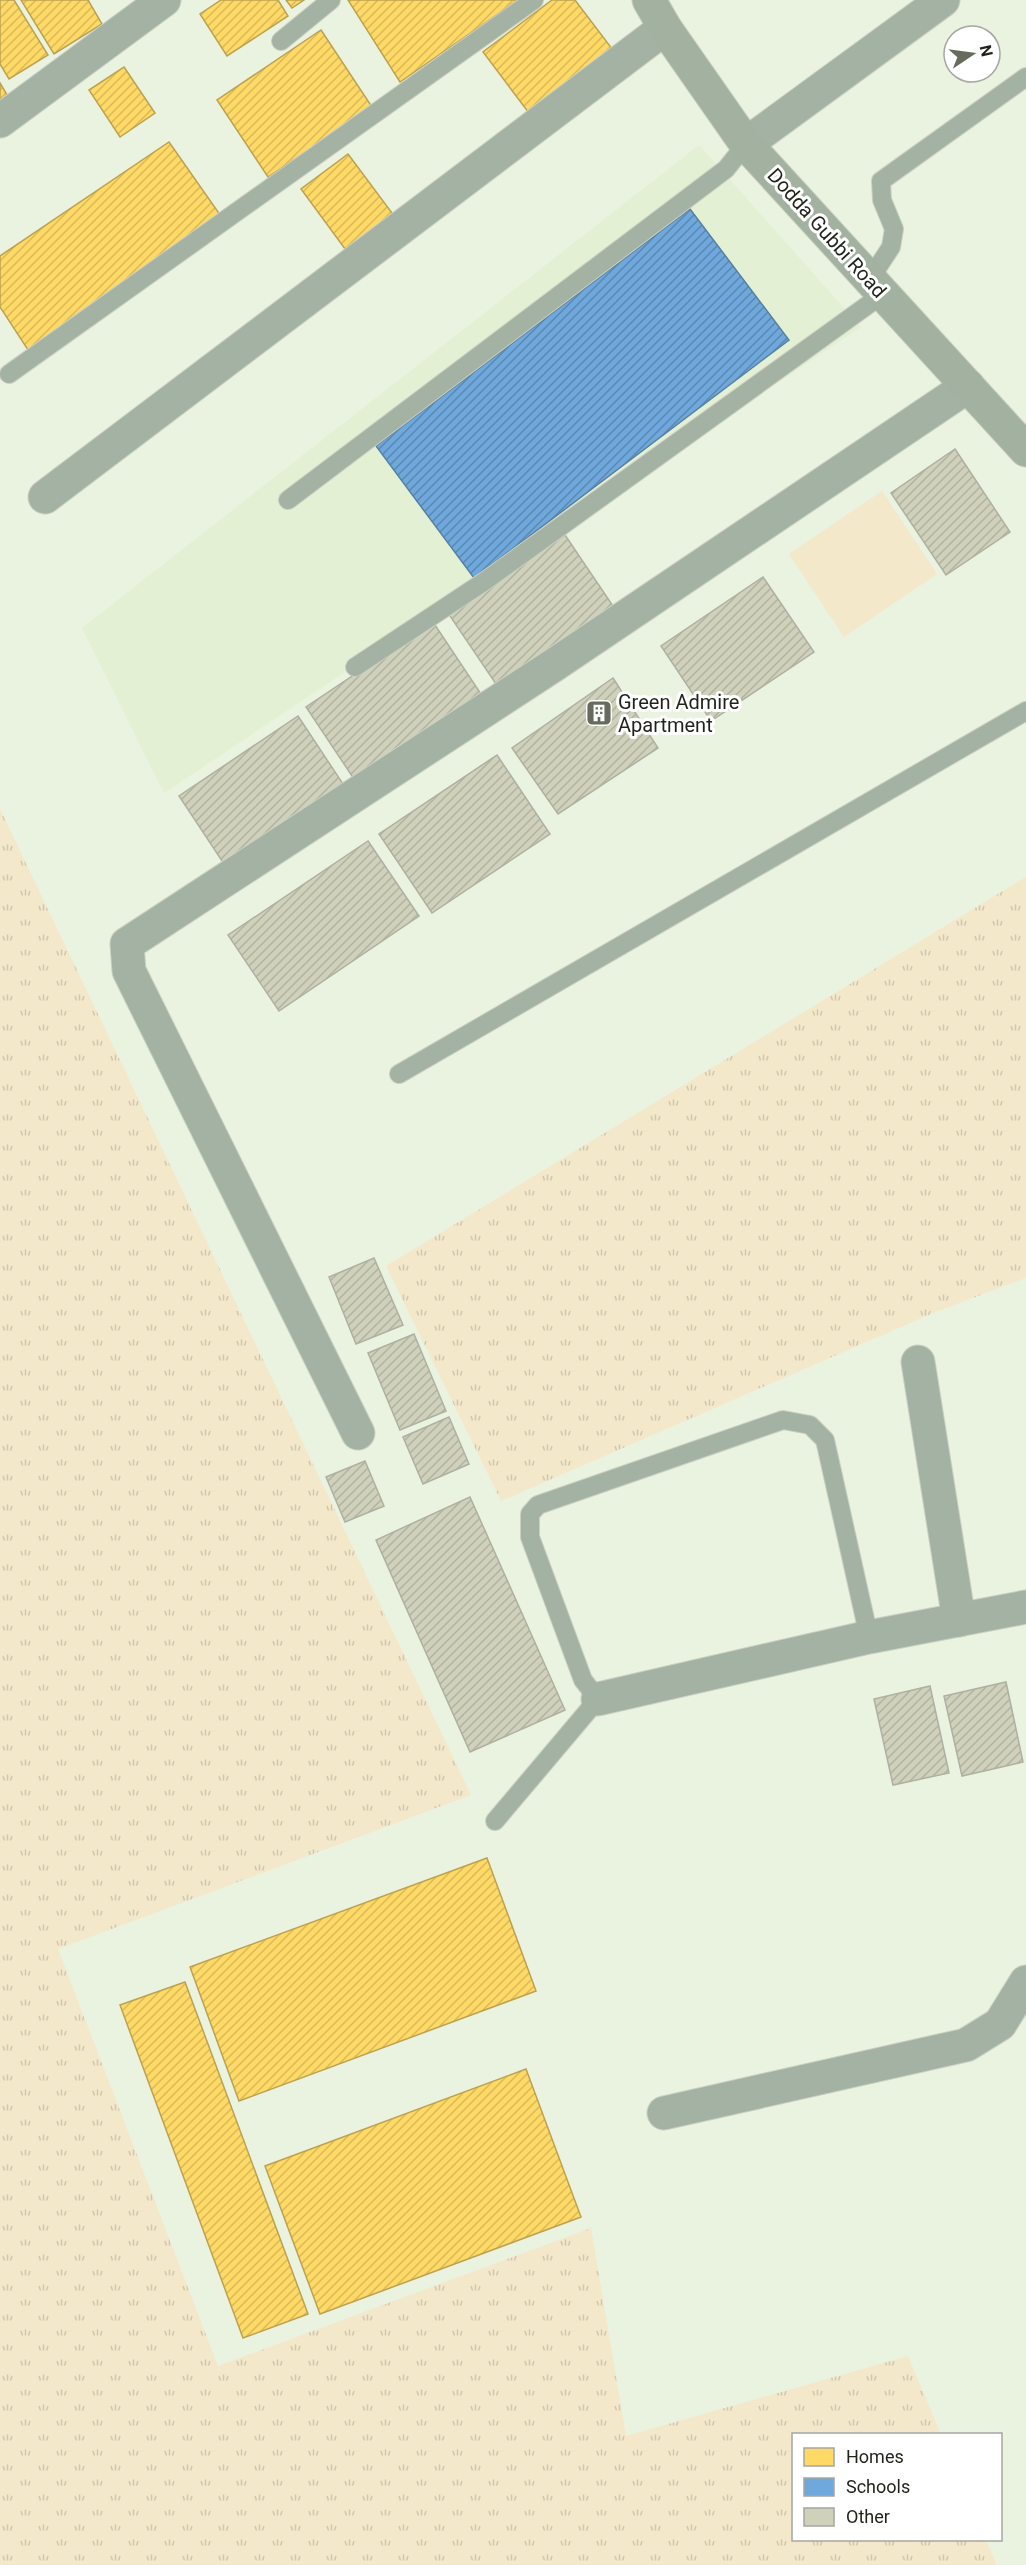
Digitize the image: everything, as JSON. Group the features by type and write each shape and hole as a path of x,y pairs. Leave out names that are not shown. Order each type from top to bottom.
{"street":[{"path":"0,121 164,0"},
{"name":"Dodda Gubbi Road","path":"649,0 665,28 746,144 1026,450"},
{"path":"746,144 943,0"},
{"path":"45,497 665,28"},
{"path":"358,1433 129,971 127,944 554,665 968,386"},
{"path":"918,1362 959,1620"},
{"path":"598,1700 869,1637 1026,1607"},
{"path":"664,2113 966,2045 1000,2024 1026,1983"}],"lane":[{"path":"281,41 332,0"},
{"path":"9,375 534,0"},
{"path":"355,667 485,581 877,286 891,247 894,229 882,200 881,181 1026,77"},
{"path":"288,500 726,169 746,144"},
{"path":"399,1074 1026,711"},
{"path":"495,1821 598,1700 583,1680 530,1537 530,1514 538,1505 783,1420 810,1425 825,1440 869,1637"}],"shaded area":[{"path":"699,145 861,327 164,793 82,628"}],"green space":[{"path":"882,491 937,574 844,637 789,554"},
{"path":"0,809 471,1795 58,1949 218,2366 591,2228 626,2436 908,2356 941,2433 792,2433 792,2541 986,2541 997,2565 0,2565"},
{"path":"1026,877 1026,1278 933,1313 501,1501 386,1266"}],"building: Homes":[{"path":"0,0 14,0 48,55 9,79 0,64"},
{"path":"21,0 88,0 102,24 54,54"},
{"path":"221,0 278,0 288,16 227,56 200,14"},
{"path":"286,0 304,0 292,8"},
{"path":"348,0 518,0 400,82"},
{"path":"552,0 575,0 619,58 535,121 483,52"},
{"path":"321,30 372,107 268,177 217,100"},
{"path":"124,67 155,113 120,137 89,90"},
{"path":"0,83 10,100 0,106"},
{"path":"169,142 223,219 30,353 0,307 0,256"},
{"path":"348,154 395,217 348,253 301,189"},
{"path":"487,1858 536,1991 239,2101 190,1967"},
{"path":"185,1982 308,2314 243,2338 120,2005"},
{"path":"526,2069 581,2217 320,2314 265,2166"}],"building: Schools":[{"path":"690,209 789,340 474,578 376,446"}],"building: Other":[{"path":"955,449 1010,532 946,575 891,493"},
{"path":"565,535 615,609 498,687 448,613"},
{"path":"763,577 814,652 711,721 661,646"},
{"path":"433,622 485,700 358,785 306,707"},
{"name":"Green Admire Apartment","path":"613,678 658,748 558,814 512,748"},
{"path":"298,716 347,790 228,870 179,796"},
{"path":"497,755 550,834 432,913 379,834"},
{"path":"368,841 419,916 279,1011 228,935"},
{"path":"374,1258 403,1325 356,1344 329,1277"},
{"path":"414,1334 446,1411 400,1430 368,1353"},
{"path":"449,1417 469,1464 423,1484 403,1437"},
{"path":"365,1461 384,1506 345,1522 326,1477"},
{"path":"470,1497 565,1710 470,1752 376,1540"},
{"path":"1006,1682 1023,1762 962,1776 944,1696"},
{"path":"930,1686 949,1773 893,1785 874,1699"}],"place":[{"name":"Green Admire Apartment","path":"599,713"}]}
